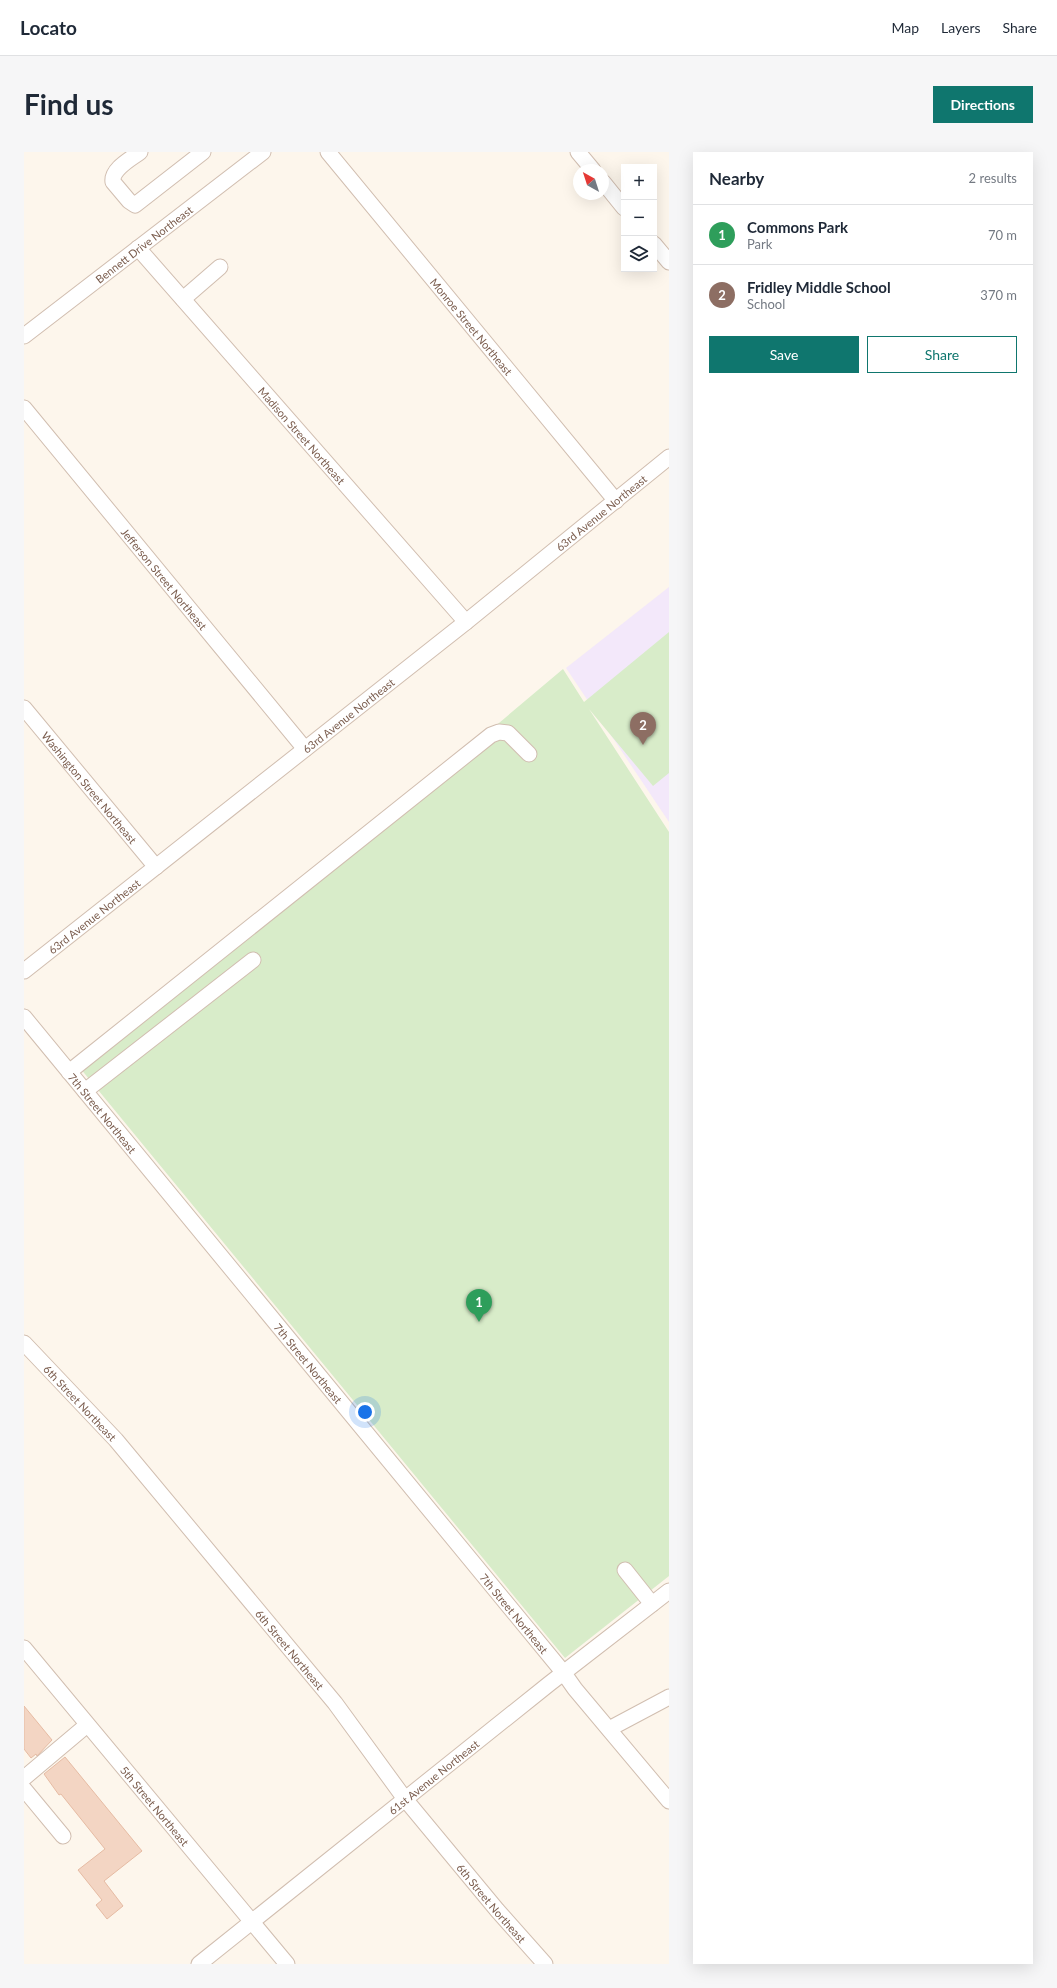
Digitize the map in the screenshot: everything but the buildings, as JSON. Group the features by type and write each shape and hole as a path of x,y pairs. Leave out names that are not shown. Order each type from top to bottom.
{"street":[{"path":"140,152 116,170 113,178 113,182 129,201 135,205 203,152"},
{"name":"Bennett Drive Northeast","path":"24,336 263,152"},
{"name":"Monroe Street Northeast","path":"328,152 616,501"},
{"path":"578,152 588,164"},
{"path":"609,189 621,204"},
{"name":"Madison Street Northeast","path":"138,248 466,622"},
{"path":"657,248 669,262"},
{"path":"183,299 220,267"},
{"name":"Jefferson Street Northeast","path":"24,408 304,749"},
{"name":"63rd Avenue Northeast","path":"24,971 466,622 616,501 669,456"},
{"name":"Washington Street Northeast","path":"24,708 156,867"},
{"path":"69,1072 491,735 499,732 508,733 529,754"},
{"path":"85,1091 253,960"},
{"name":"7th Street Northeast","path":"24,1017 564,1672 575,1689 669,1800"},
{"name":"6th Street Northeast","path":"24,1343 116,1440 335,1703 405,1799 497,1910 545,1964"},
{"path":"625,1570 652,1604"},
{"name":"61st Avenue Northeast","path":"199,1964 564,1672 669,1591"},
{"name":"5th Street Northeast","path":"24,1648 287,1964"},
{"path":"609,1729 669,1697"},
{"path":"24,1778 88,1725"},
{"path":"24,1789 63,1836"}],"shaded area":[{"path":"669,587 669,822 566,668"}],"green space":[{"path":"669,632 669,773 653,786 589,709 669,832 669,1576 565,1658 80,1068 379,824 563,669 584,702"}],"place":[{"name":"Fridley Middle School","path":"643,745"},
{"name":"Commons Park","path":"479,1322"}]}
